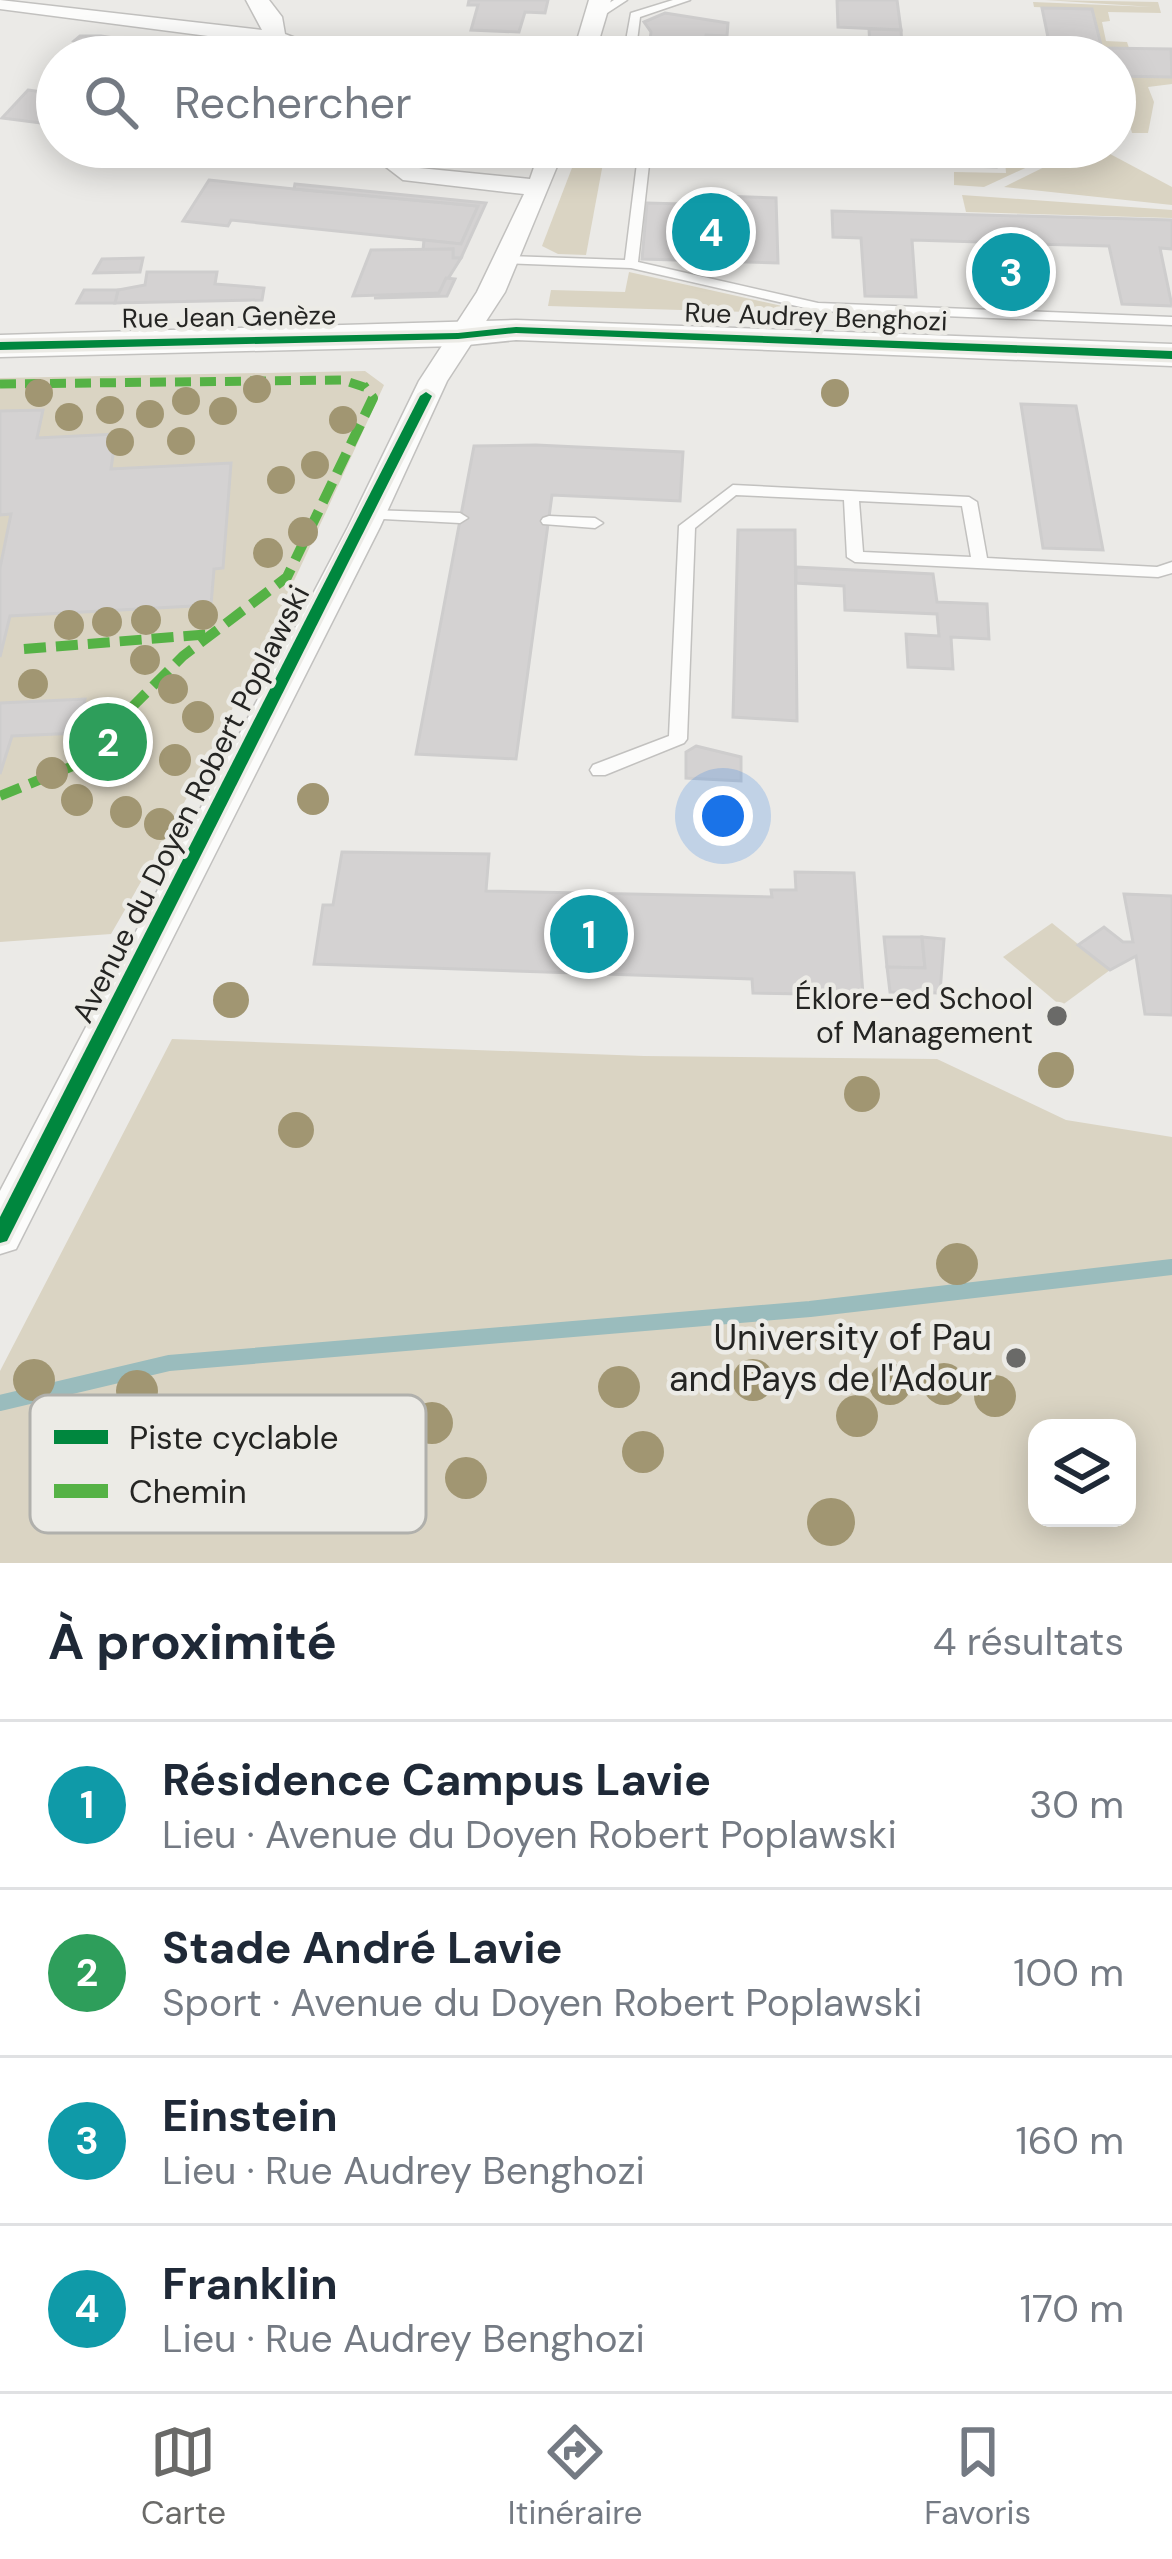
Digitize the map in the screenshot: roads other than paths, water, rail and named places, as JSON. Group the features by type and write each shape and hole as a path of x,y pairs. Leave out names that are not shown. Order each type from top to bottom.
{"street":[{"path":"257,0 271,17 274,36"},
{"path":"0,2 259,36"},
{"path":"589,36 598,7"},
{"path":"396,168 412,175 540,188"},
{"name":"Avenue du Doyen Robert Poplawski","path":"0,1235 458,336 506,260 547,168"},
{"name":"Rue Audrey Benghozi","path":"458,336 516,330 1172,355"},
{"name":"Rue Jean Genèze","path":"0,346 458,336"}],"lane":[{"path":"598,7 622,0"},
{"path":"632,36 635,15 685,0"},
{"path":"631,264 642,168"},
{"path":"506,260 631,264 818,307 1172,321"},
{"path":"599,770 678,739 687,526 733,490 969,502 980,563"},
{"path":"851,495 854,557 1158,572 1172,567"},
{"path":"370,514 460,518"},
{"path":"549,521 595,523"}],"waterway":[{"path":"34,1395 169,1363 810,1309 1172,1267"},
{"path":"0,1403 30,1396"}],"place":[{"name":"Franklin","path":"711,232"},
{"name":"Einstein","path":"1011,272"},
{"name":"Stade André Lavie","path":"108,742"},
{"name":"Résidence Campus Lavie","path":"589,934"},
{"name":"Éklore-ed School of Management","path":"1057,1016"},
{"name":"University of Pau and Pays de l'Adour","path":"1016,1358"}]}
